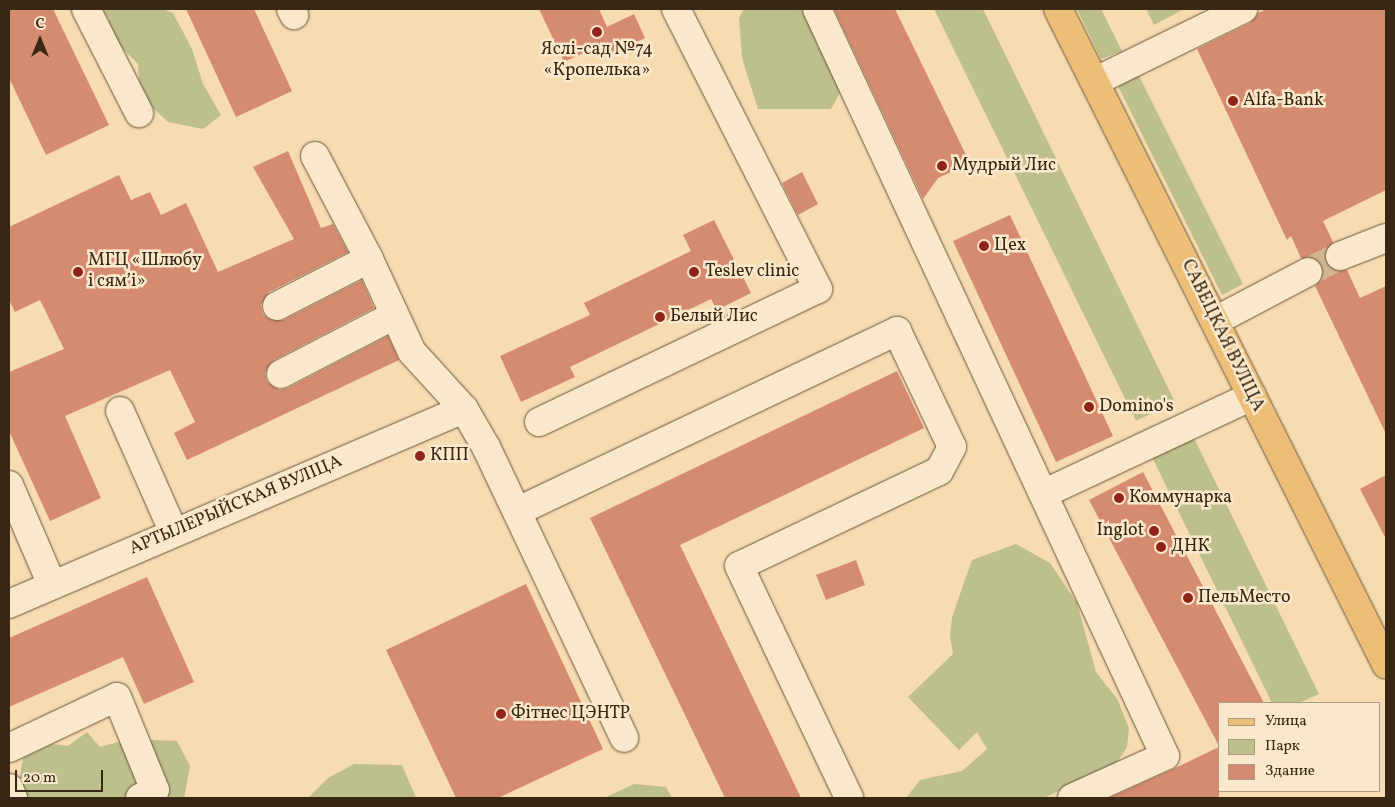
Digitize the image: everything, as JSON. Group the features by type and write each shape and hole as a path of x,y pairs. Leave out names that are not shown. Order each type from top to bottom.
{"main road":[{"name":"САВЕЦКАЯ ВУЛІЦА","path":"1058,9 1386,664"}],"street":[{"path":"86,9 139,113"},
{"path":"539,422 818,289 676,9"},
{"path":"817,9 1165,756 1089,795"},
{"path":"1096,82 1242,9"},
{"path":"315,156 369,259 412,352 464,409 518,511 624,738"},
{"path":"1340,256 1386,238"},
{"path":"277,306 369,259"},
{"path":"1215,321 1308,272"},
{"path":"281,374 394,316"},
{"path":"518,511 897,331 952,447 939,471 739,566 848,798"},
{"path":"1043,494 1252,396"},
{"name":"АРТЫЛЕРЫЙСКАЯ ВУЛІЦА","path":"10,600 52,585 464,409"},
{"path":"120,411 174,533"},
{"path":"9,485 52,585"},
{"path":"9,748 117,698 155,790 140,798"},
{"path":"9,788 14,798"}],"green space":[{"path":"102,9 163,9 173,13 192,49 203,84 221,115 203,129 168,122 140,96 138,64 109,35 109,19"},
{"path":"744,9 811,9 842,89 831,109 758,109 742,58 739,18"},
{"path":"934,9 983,9 1175,402 1136,421"},
{"path":"1077,9 1101,9 1122,51 1101,59"},
{"path":"1146,9 1184,9 1154,25"},
{"path":"1138,74 1243,284 1222,295 1117,84"},
{"path":"1193,436 1319,694 1301,702 1272,702 1152,457"},
{"path":"1016,544 1050,563 1077,603 1096,672 1118,700 1129,729 1127,747 1118,761 1107,768 1044,798 906,798 920,780 962,771 987,749 977,732 959,750 908,697 953,654 950,637 952,617 972,560"},
{"path":"87,732 100,747 130,739 177,741 190,766 184,798 29,798 18,787 23,758 52,744 68,746"},
{"path":"354,764 402,765 416,798 308,798 328,778"},
{"path":"634,784 666,787 672,798 604,798"}],"building":[{"path":"9,9 53,9 109,125 46,155 9,78"},
{"path":"186,9 254,9 292,91 236,117"},
{"name":"Яслі-сад №74 «Кропелька»","path":"539,9 599,9 607,27 634,14 645,38 602,58 596,47 564,62"},
{"path":"834,9 895,9 970,163 938,178 923,199"},
{"path":"1266,9 1386,9 1386,190 1323,221 1333,242 1325,254 1330,268 1338,271 1347,270 1360,298 1386,286 1386,434 1315,286 1321,280 1322,265 1316,259 1301,258 1291,236 1287,240 1197,49 1250,23 1258,13"},
{"path":"288,151 321,228 333,224 348,252 269,292 261,305 263,314 269,319 284,320 362,280 374,308 274,360 265,373 267,382 280,390 288,388 388,336 399,360 187,460 174,433 195,422 170,370 65,416 101,498 50,521 9,431 9,372 64,349 40,300 15,312 9,300 9,227 119,175 131,200 150,192 161,215 186,203 218,272 294,239 253,167"},
{"path":"802,172 818,204 798,215 782,183"},
{"path":"1010,215 1113,436 1056,462 953,241"},
{"name":"Teslev clinic","path":"714,220 751,293 717,310 711,299 570,367 575,377 521,402 500,356 590,315 584,303 691,251 683,235"},
{"path":"897,371 924,428 680,545 801,798 725,798 590,518"},
{"path":"1143,472 1263,702 1218,702 1218,744 1089,500"},
{"path":"1386,475 1386,539 1360,489"},
{"path":"856,560 865,585 826,600 816,575"},
{"path":"147,577 194,682 144,704 123,657 9,707 9,638"},
{"name":"Фітнес ЦЭНТР","path":"526,584 603,749 498,798 456,798 386,650"},
{"path":"1218,747 1219,798 1109,798"}],"tunnel":[{"path":"1308,272 1340,256"}],"place":[{"name":"Яслі-сад №74 «Кропелька»","path":"597,32"},
{"name":"Alfa-Bank","path":"1233,101"},
{"name":"Мудрый Лис","path":"942,166"},
{"name":"Цех","path":"984,246"},
{"name":"МГЦ «Шлюбу і сямʼі»","path":"78,272"},
{"name":"Teslev clinic","path":"694,272"},
{"name":"Белый Лис","path":"660,317"},
{"name":"Domino's","path":"1089,407"},
{"name":"КПП","path":"420,456"},
{"name":"Коммунарка","path":"1119,498"},
{"name":"Inglot","path":"1154,531"},
{"name":"ДНК","path":"1161,547"},
{"name":"ПельМесто","path":"1188,598"},
{"name":"Фітнес ЦЭНТР","path":"501,714"}]}
